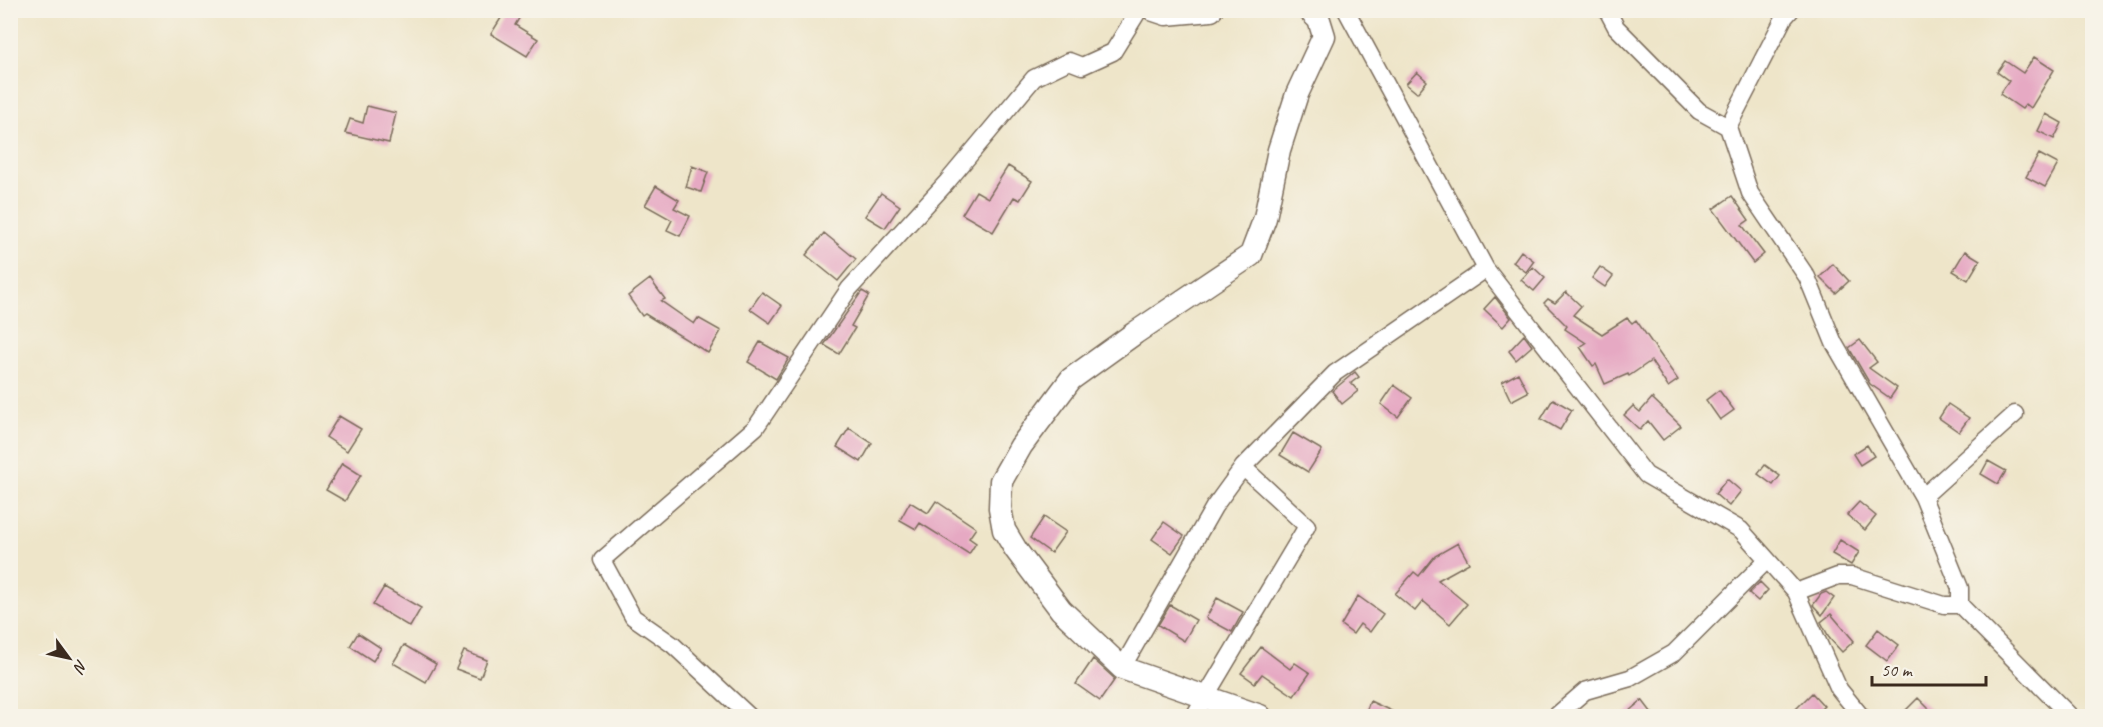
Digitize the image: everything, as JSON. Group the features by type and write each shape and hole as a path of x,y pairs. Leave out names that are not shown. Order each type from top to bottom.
{"main road":[{"path":"1154,10 1166,14 1211,10"},
{"path":"1260,717 1199,707 1122,668 1061,610 1016,550 1004,530 1000,508 1001,481 1021,446 1071,379 1251,255 1265,218 1279,150 1297,94 1324,36 1319,20 1312,12"}],"street":[{"path":"749,717 672,645 633,617 602,560 756,427 849,289 947,182 1034,78 1069,61 1082,66 1113,52 1138,10"},
{"path":"1346,10 1486,269 1646,475 1741,530 1766,561 1796,592 1839,689 1861,717"},
{"path":"1608,10 1616,27 1699,111 1728,127 1750,193 1807,277 1834,343 1923,497 1960,588 1960,605 2070,717"},
{"path":"1728,127 1784,18 1791,10"},
{"path":"1122,668 1214,507 1243,467 1335,373 1486,269"},
{"path":"1923,497 2015,414"},
{"path":"1199,707 1308,526 1243,467"},
{"path":"1556,717 1585,691 1630,678 1674,652 1766,561"},
{"path":"1796,592 1838,576 1852,576 1944,606 1960,605"}],"building":[{"path":"506,10 524,10 515,25 538,39 527,56 491,34"},
{"path":"2034,57 2054,70 2031,108 2026,104 2022,109 2000,94 2009,81 1997,72 2005,61 2023,73"},
{"path":"1417,72 1427,81 1417,93 1406,84"},
{"path":"367,106 396,113 389,143 345,133 350,119 363,123"},
{"path":"2046,114 2062,123 2054,139 2038,131"},
{"path":"2039,154 2058,164 2045,187 2026,177"},
{"path":"692,166 708,172 701,192 686,187"},
{"path":"1008,166 1032,181 1020,200 1014,197 993,232 962,214 976,191 988,198"},
{"path":"656,186 679,200 674,208 690,216 680,236 667,230 672,220 645,205"},
{"path":"881,193 900,206 885,228 865,216"},
{"path":"1732,196 1749,220 1742,225 1764,254 1753,263 1713,209"},
{"path":"824,233 856,259 838,281 806,255"},
{"path":"1521,251 1534,261 1526,272 1513,262"},
{"path":"1965,251 1980,260 1968,280 1953,271"},
{"path":"1833,264 1849,281 1836,293 1820,277"},
{"path":"1533,267 1545,278 1534,291 1521,280"},
{"path":"1600,267 1613,276 1605,287 1592,278"},
{"path":"650,279 665,299 661,301 694,324 698,318 721,331 708,353 645,314 642,316 628,296"},
{"path":"862,291 869,295 851,326 855,328 839,354 824,345"},
{"path":"762,292 782,306 770,323 750,309"},
{"path":"1566,292 1581,306 1573,315 1602,334 1627,318 1632,323 1636,320 1678,380 1668,387 1651,361 1629,376 1628,374 1605,384 1596,364 1593,366 1580,347 1586,343 1565,329 1567,326 1544,303 1548,299 1555,303"},
{"path":"1495,297 1511,318 1503,327 1484,309"},
{"path":"1524,335 1532,346 1516,360 1509,351"},
{"path":"1860,340 1877,362 1869,368 1897,388 1890,398 1870,384 1849,348"},
{"path":"760,342 789,358 776,379 748,362"},
{"path":"1355,372 1359,377 1351,383 1358,391 1342,404 1332,391"},
{"path":"1518,373 1528,392 1511,401 1502,382"},
{"path":"1394,385 1412,398 1398,417 1381,404"},
{"path":"1719,390 1734,410 1720,420 1706,400"},
{"path":"1652,398 1681,426 1663,440 1648,421 1640,430 1624,415 1633,406 1640,412"},
{"path":"1553,399 1572,410 1560,430 1541,419"},
{"path":"1948,404 1969,418 1959,432 1939,418"},
{"path":"339,416 361,429 347,451 326,437"},
{"path":"849,428 872,443 861,462 837,447"},
{"path":"1293,433 1322,450 1308,472 1280,455"},
{"path":"1867,445 1874,456 1860,465 1853,454"},
{"path":"1988,461 2006,471 1998,484 1981,474"},
{"path":"342,463 361,475 345,501 326,490"},
{"path":"1765,465 1780,476 1773,485 1758,474"},
{"path":"1727,479 1741,491 1729,506 1715,494"},
{"path":"936,501 976,528 969,538 976,543 969,554 920,523 916,529 900,520 910,502 928,513"},
{"path":"1859,502 1876,516 1865,530 1847,515"},
{"path":"1044,517 1066,532 1051,553 1030,538"},
{"path":"1164,522 1184,536 1172,553 1152,539"},
{"path":"1840,540 1859,552 1851,565 1832,554"},
{"path":"1458,543 1469,563 1438,580 1467,604 1450,624 1423,601 1415,611 1395,594 1414,572 1419,576 1435,556"},
{"path":"1760,582 1768,590 1758,601 1749,593"},
{"path":"384,587 421,608 410,627 373,605"},
{"path":"1826,592 1834,598 1822,615 1813,605 1821,594"},
{"path":"1358,596 1383,614 1370,632 1360,624 1353,634 1341,625"},
{"path":"1217,598 1243,612 1232,632 1206,618"},
{"path":"1170,605 1196,620 1184,641 1158,625"},
{"path":"1831,614 1854,641 1842,652 1830,639 1821,622"},
{"path":"1878,629 1899,645 1887,661 1866,645"},
{"path":"358,633 381,648 373,661 350,646"},
{"path":"404,645 436,664 426,682 393,663"},
{"path":"1261,647 1290,669 1295,663 1310,673 1294,696 1262,674 1255,683 1241,673"},
{"path":"464,651 487,660 480,678 456,669"},
{"path":"1093,659 1115,679 1100,701 1076,684"},
{"path":"1812,693 1824,706 1813,717 1788,717"},
{"path":"1918,698 1937,717 1910,717 1905,711"},
{"path":"1642,700 1655,717 1622,717"},
{"path":"1370,701 1404,717 1364,717"}]}
